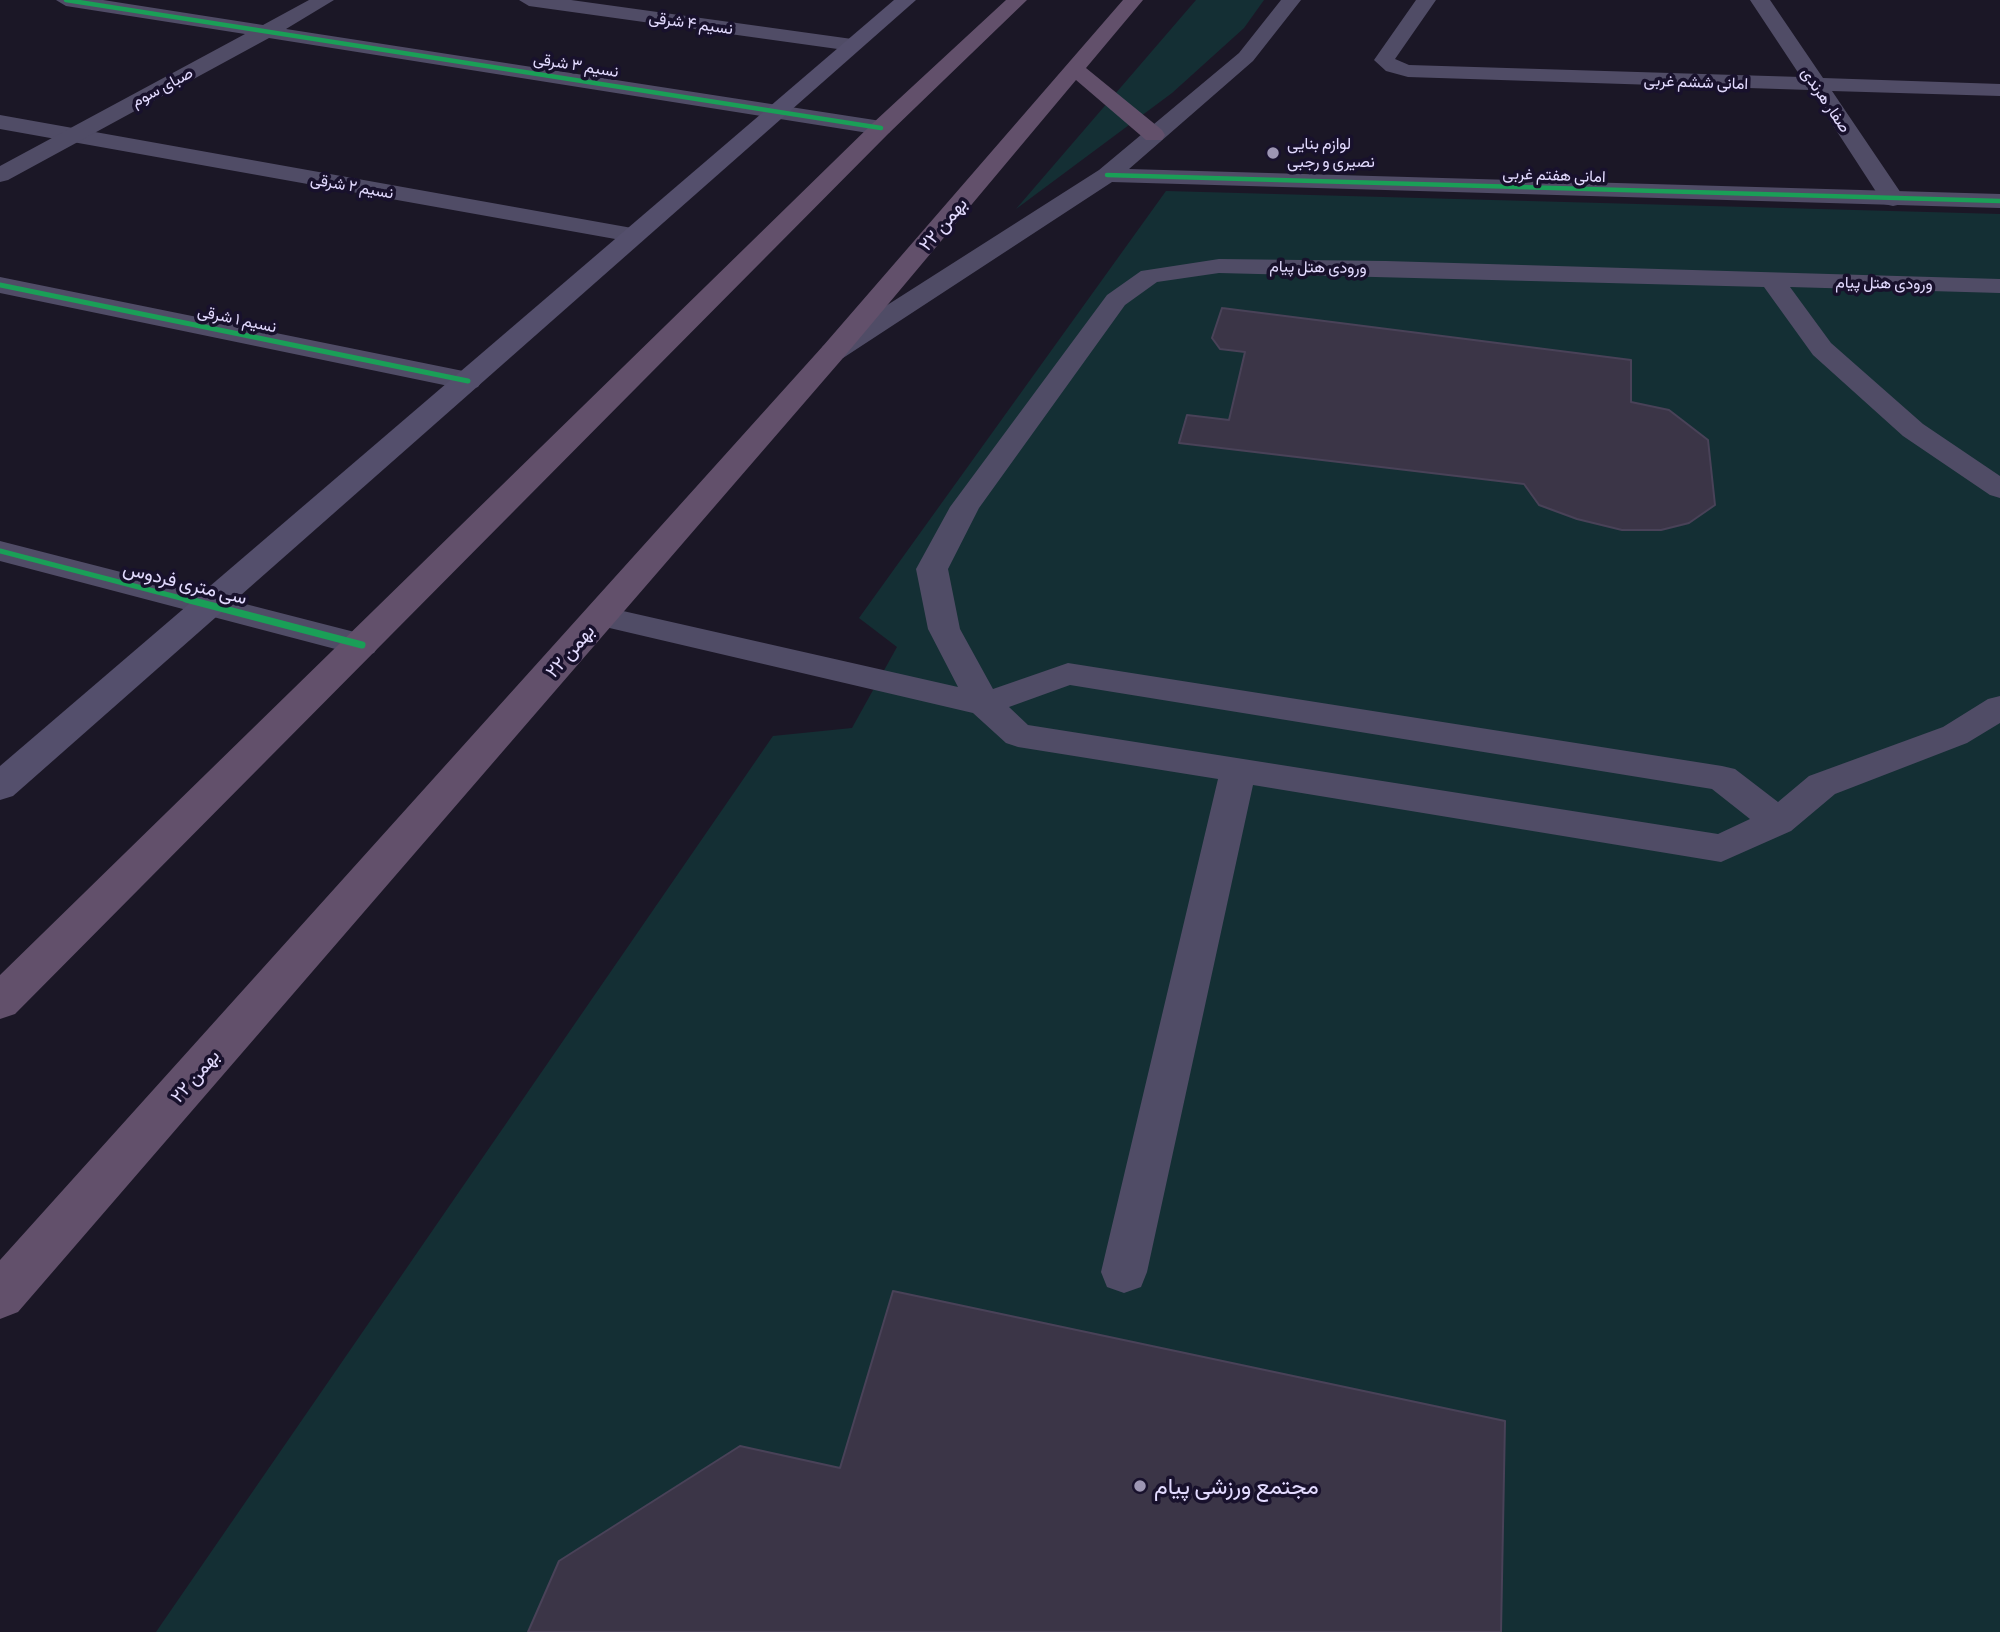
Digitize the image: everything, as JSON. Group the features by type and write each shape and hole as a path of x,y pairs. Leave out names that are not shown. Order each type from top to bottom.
{"highway":[{"path":"0,1002 881,128 1017,0"},
{"name":"۲۲ بهمن","path":"0,1296 833,352 1133,0"},
{"path":"1075,69 1154,135"}],"main road":[{"path":"0,787 906,0"}],"street":[{"name":"نسیم ۳ شرقی","path":"66,0 881,128"},
{"name":"صبای سوم","path":"0,175 324,0"},
{"name":"نسیم ۴ شرقی","path":"529,0 852,45"},
{"path":"833,352 1107,175 1246,57 1292,0"},
{"name":"امانی ششم غربی","path":"1426,0 1384,60 1393,67 1408,71 2000,90"},
{"name":"صفار هرندی","path":"1760,0 1894,199"},
{"name":"نسیم ۲ شرقی","path":"0,122 632,236"},
{"name":"امانی هفتم غربی","path":"1107,175 2000,201"},
{"name":"نسیم ۱ شرقی","path":"0,285 468,381"},
{"name":"سی متری فردوس","path":"0,551 362,645"}],"lane":[{"name":"ورودی هتل پیام","path":"984,704 944,629 932,569 965,507 1116,300 1150,276 1219,266 1386,268 2000,286"},
{"path":"1773,281 1822,349 1913,430 2000,489"},
{"path":"601,617 984,704 1018,735 1721,848 1778,822 1822,785 1955,734 2000,707"},
{"path":"984,704 1068,674 1723,778 1778,822"},
{"path":"1124,1272 1238,771"}],"green space":[{"path":"1196,0 1264,0 1244,28 1172,93 1016,209"},
{"path":"1166,191 2000,214 2000,1632 156,1632 773,736 852,728 897,647 859,618"}],"building":[{"path":"1222,308 1631,360 1631,402 1669,410 1708,440 1715,505 1689,523 1661,530 1622,530 1577,519 1539,505 1524,484 1179,443 1187,415 1229,420 1245,352 1220,349 1212,338"},
{"path":"893,1291 1505,1421 1501,1632 528,1632 559,1561 740,1446 840,1468"}],"cycle path":[{"path":"66,0 881,128"},
{"path":"1107,175 2000,201"},
{"path":"0,285 468,381"},
{"path":"0,551 362,645"}],"place":[{"name":"لوازم بنایی نصیری و رجبی","path":"1273,153"},
{"name":"مجتمع ورزشی پیام","path":"1140,1486"}]}
